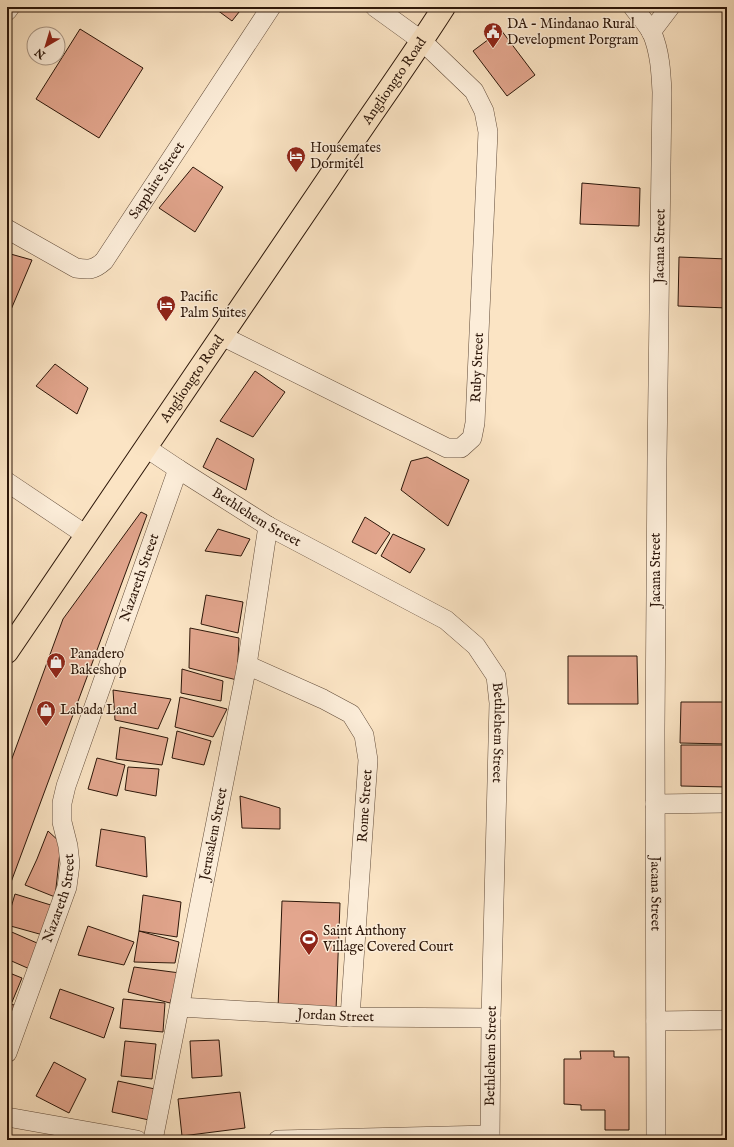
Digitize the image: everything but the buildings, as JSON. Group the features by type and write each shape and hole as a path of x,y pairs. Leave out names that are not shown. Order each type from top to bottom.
{"main road":[{"name":"Angliongto Road","path":"7,652 444,7"}],"street":[{"path":"7,11 10,7"},
{"name":"Sapphire Street","path":"7,229 76,268 87,270 97,268 104,261 271,7"},
{"name":"Ruby Street","path":"222,336 447,448 461,448 472,438 475,423 488,132 484,111 474,91 422,41 375,7"},
{"name":"Jacana Street","path":"633,7 651,32 656,45 660,63 662,92 656,467 656,1140"},
{"path":"651,32 670,7"},
{"name":"Bethlehem Street","path":"145,447 268,526 446,620 476,646 496,676 499,704 491,1018 490,1138"},
{"name":"Nazareth Street","path":"7,1053 67,887 70,864 68,846 62,822 62,803 66,786 178,469"},
{"path":"7,482 86,535"},
{"name":"Jerusalem Street","path":"153,1140 247,665 268,526"},
{"name":"Rome Street","path":"247,665 323,699 351,714 364,735 368,760 350,1017"},
{"path":"655,804 727,803"},
{"name":"Jordan Street","path":"180,1006 350,1017 491,1018"},
{"path":"656,1021 727,1020"},
{"path":"7,1116 137,1140"},
{"path":"278,1140 490,1138"}],"place":[{"name":"DA - Mindanao Rural Development Porgram","path":"493,49"},
{"name":"Housemates Dormitel","path":"296,173"},
{"name":"Pacific Palm Suites","path":"166,322"},
{"name":"Panadero Bakeshop","path":"56,679"},
{"name":"Labada Land","path":"46,727"},
{"name":"Saint Anthony Village Covered Court","path":"309,956"}]}
